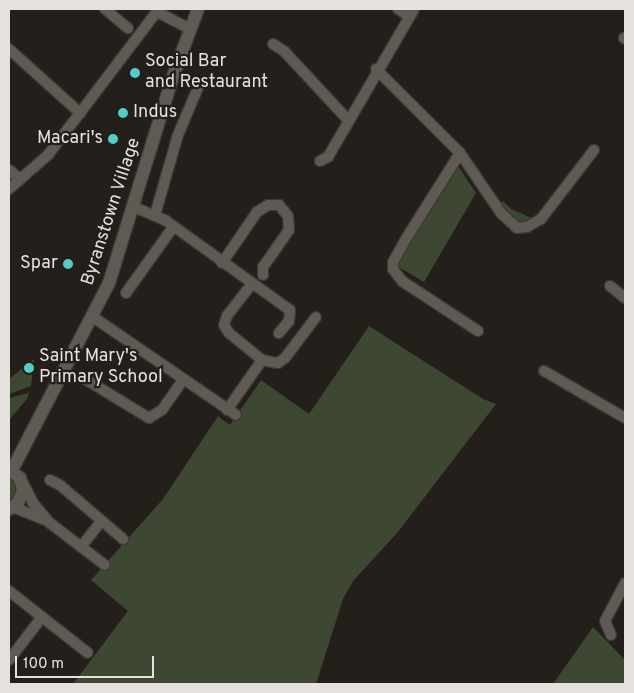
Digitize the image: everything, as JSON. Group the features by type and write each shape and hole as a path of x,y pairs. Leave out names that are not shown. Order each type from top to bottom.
{"street":[{"path":"105,9 128,28"},
{"name":"Byranstown Village","path":"10,470 93,317 109,283 134,208 169,88 198,9"},
{"path":"320,161 328,157 376,69 411,13 398,9"},
{"path":"9,189 48,155 158,10 190,29"},
{"path":"272,44 284,51 348,120"},
{"path":"9,49 80,113"},
{"path":"376,69 460,153 506,220 522,228 541,219 594,150"},
{"path":"155,215 178,135 200,83"},
{"path":"460,153 407,237 393,262 393,269 402,281 478,331"},
{"path":"9,170 20,179"},
{"path":"222,263 258,212 268,205 278,205 288,216 289,230 263,267 263,275"},
{"path":"134,208 155,215 290,310 289,321 279,333"},
{"path":"126,293 173,227"},
{"path":"252,284 227,316 224,325 229,333 262,360 278,363 285,358 316,317"},
{"path":"610,286 625,298"},
{"path":"93,317 182,381 232,412 262,360"},
{"path":"544,371 622,416 625,405"},
{"path":"84,379 149,418 162,410 182,381"},
{"path":"10,470 23,483 33,503 50,523 104,565"},
{"path":"50,480 123,539"},
{"path":"23,483 22,497 11,508 50,523"},
{"path":"81,547 101,521"},
{"path":"611,635 605,621 625,583"},
{"path":"9,591 88,653"},
{"path":"9,660 42,618"}],"green space":[{"path":"456,163 476,193 424,282 397,266"},
{"path":"503,201 511,209 534,219 518,224 507,214 500,203"},
{"path":"369,326 483,399 496,404 397,533 353,581 343,599 316,684 73,684 128,611 91,580 163,499 218,416 230,425 261,380 309,414"},
{"path":"34,359 31,386 9,394 9,379"},
{"path":"29,393 27,399 9,420 9,398"},
{"path":"9,474 17,486 15,496 9,502"},
{"path":"593,627 625,660 625,684 553,684"}],"place":[{"name":"Social Bar and Restaurant","path":"135,73"},
{"name":"Indus","path":"123,113"},
{"name":"Macari's","path":"113,139"},
{"name":"Spar","path":"68,264"},
{"name":"Saint Mary's Primary School","path":"29,368"}]}
